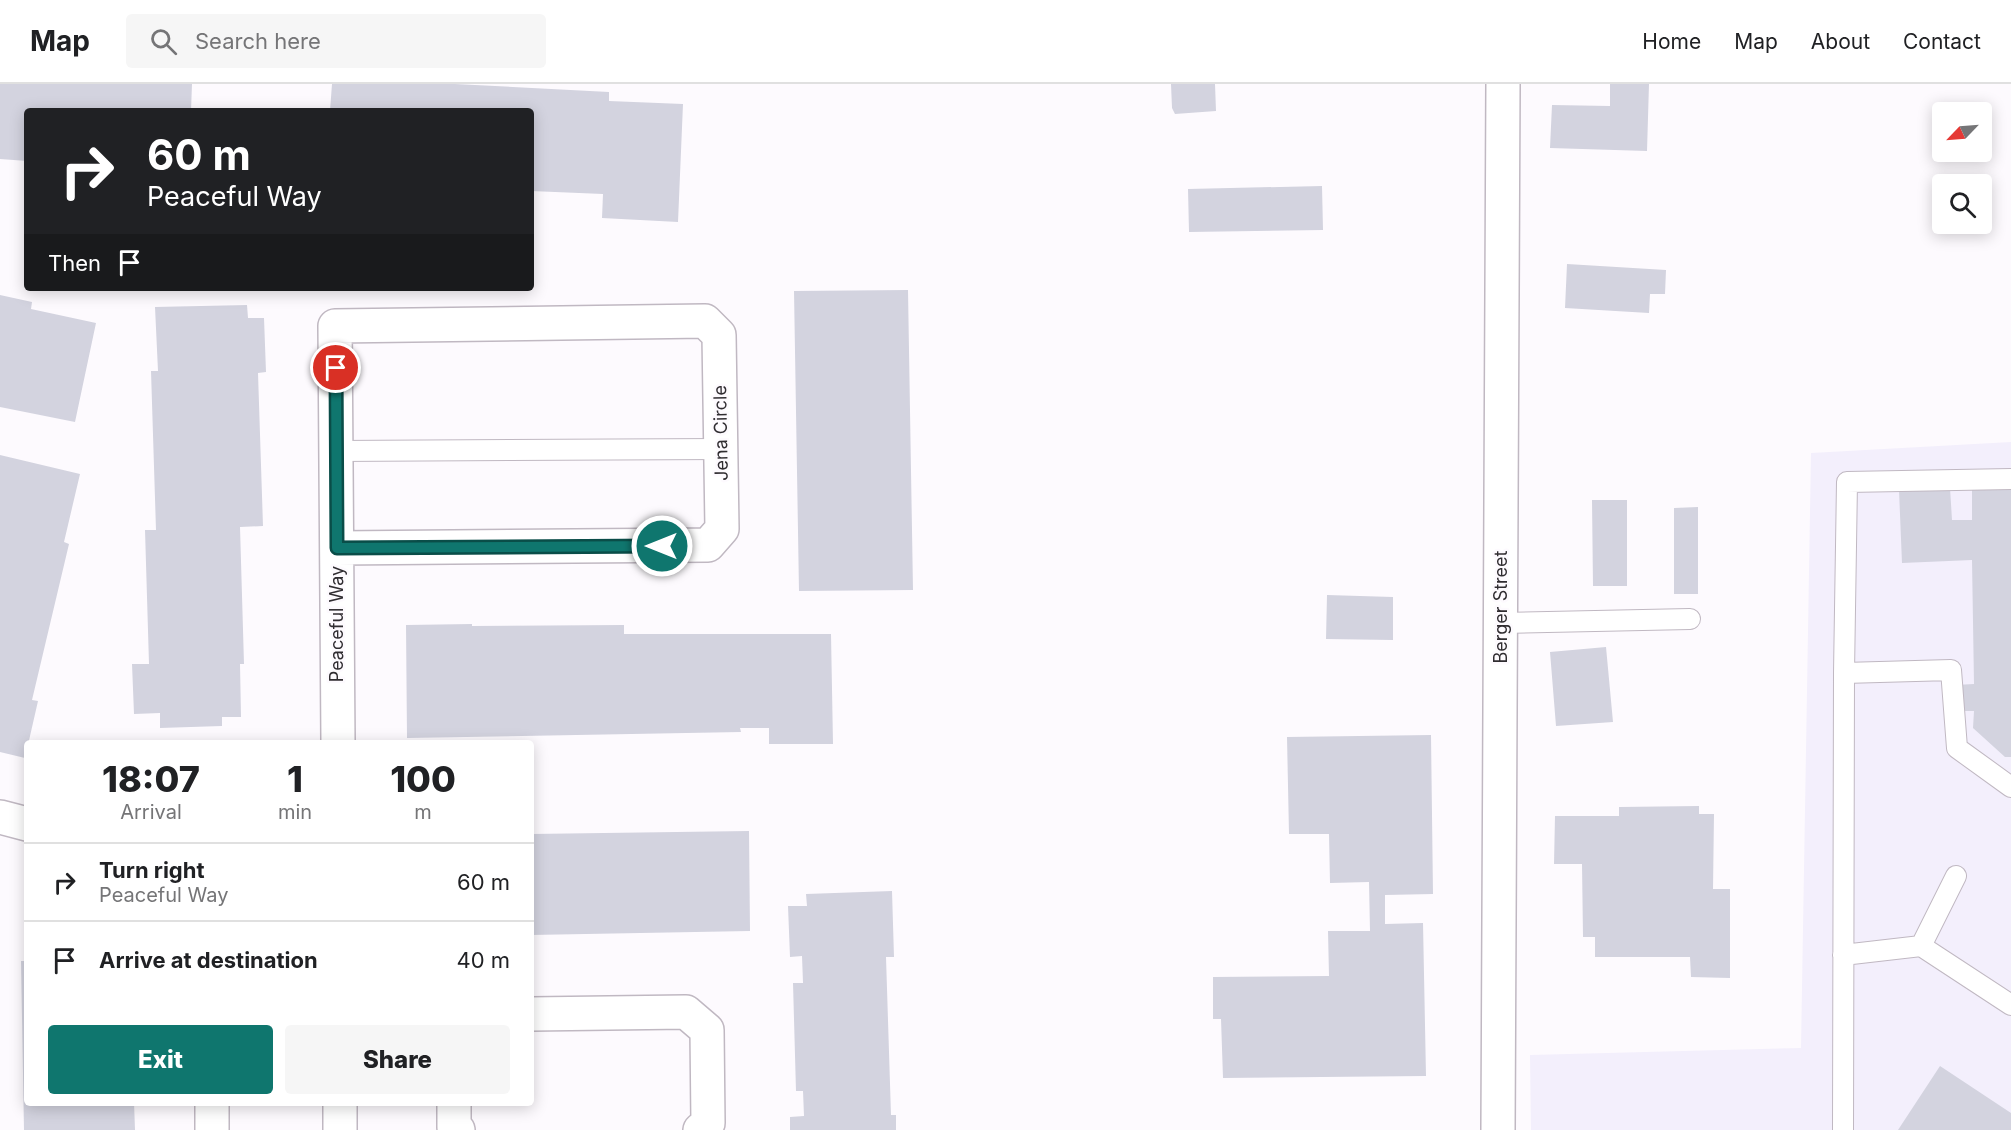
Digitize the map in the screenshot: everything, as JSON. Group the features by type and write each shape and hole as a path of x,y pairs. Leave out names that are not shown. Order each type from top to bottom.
{"street":[{"name":"Berger Street","path":"1498,1130 1503,84"},
{"name":"Jena Circle","path":"335,326 705,321 719,335 722,529 708,545 337,548"},
{"name":"Peaceful Way","path":"335,326 338,740"},
{"path":"0,817 24,823"},
{"path":"534,1014 686,1012 707,1030 708,1123 700,1130"},
{"path":"212,1106 212,1130"},
{"path":"340,1106 340,1130"},
{"path":"454,1106 454,1127 458,1130"}],"lane":[{"path":"336,451 721,449"},
{"path":"1843,1130 1844,673 1847,482 2011,479"},
{"path":"1501,622 1690,619"},
{"path":"1844,673 1951,670 1957,748 2011,787"},
{"path":"1921,946 1956,876"},
{"path":"1843,954 1921,946 2011,1005"}],"shaded area":[{"path":"2011,442 2011,1130 1531,1130 1530,1055 1801,1048 1811,453"}],"building":[{"path":"0,84 192,84 191,108 24,108 24,161 0,159"},
{"path":"332,84 455,84 609,92 609,101 683,104 678,222 602,218 603,194 534,191 534,108 330,108"},
{"path":"1171,84 1215,84 1216,111 1175,114 1172,108"},
{"path":"1610,84 1649,84 1647,151 1550,148 1552,105 1610,106"},
{"path":"1322,186 1323,230 1189,232 1188,189"},
{"path":"1567,264 1666,270 1665,294 1650,294 1649,313 1565,308"},
{"path":"908,290 913,590 799,591 794,291"},
{"path":"0,295 32,302 31,309 96,323 75,422 0,407"},
{"path":"247,305 248,318 264,318 266,372 258,373 263,526 240,527 244,664 240,664 241,717 222,717 222,726 160,728 160,713 134,714 132,664 149,664 145,530 156,530 151,371 158,371 155,307"},
{"path":"0,455 80,474 64,542 69,544 32,700 38,701 29,740 24,740 24,758 0,752"},
{"path":"1950,488 1952,520 1972,520 1972,490 2011,488 2011,757 2005,757 1973,728 1974,711 1956,711 1955,685 1974,684 1972,560 1902,563 1899,490"},
{"path":"1592,500 1627,500 1627,586 1593,586"},
{"path":"1698,507 1698,594 1674,594 1674,508"},
{"path":"1327,595 1393,597 1393,640 1326,639"},
{"path":"472,624 472,626 624,625 624,634 831,634 833,744 769,744 769,728 740,728 741,732 407,738 406,625"},
{"path":"1606,647 1613,722 1556,726 1550,652"},
{"path":"1431,735 1433,894 1385,895 1385,924 1423,923 1426,1076 1223,1078 1221,1019 1213,1019 1213,977 1329,976 1328,931 1370,931 1369,882 1330,883 1329,834 1289,834 1287,737"},
{"path":"1699,806 1699,814 1714,814 1713,889 1730,889 1730,978 1691,977 1690,957 1595,957 1595,937 1583,937 1582,864 1554,864 1555,816 1619,816 1619,807"},
{"path":"749,831 750,931 534,935 534,834"},
{"path":"892,891 894,957 886,957 891,1115 896,1115 896,1130 790,1130 790,1117 804,1116 803,1091 796,1091 793,983 803,983 802,956 790,957 788,906 807,906 806,894"},
{"path":"21,961 24,961 24,1106 134,1106 135,1130 24,1130"},
{"path":"1940,1066 2011,1113 2011,1130 1898,1130"}],"route":[{"path":"336,368 337,548 662,546"}]}
